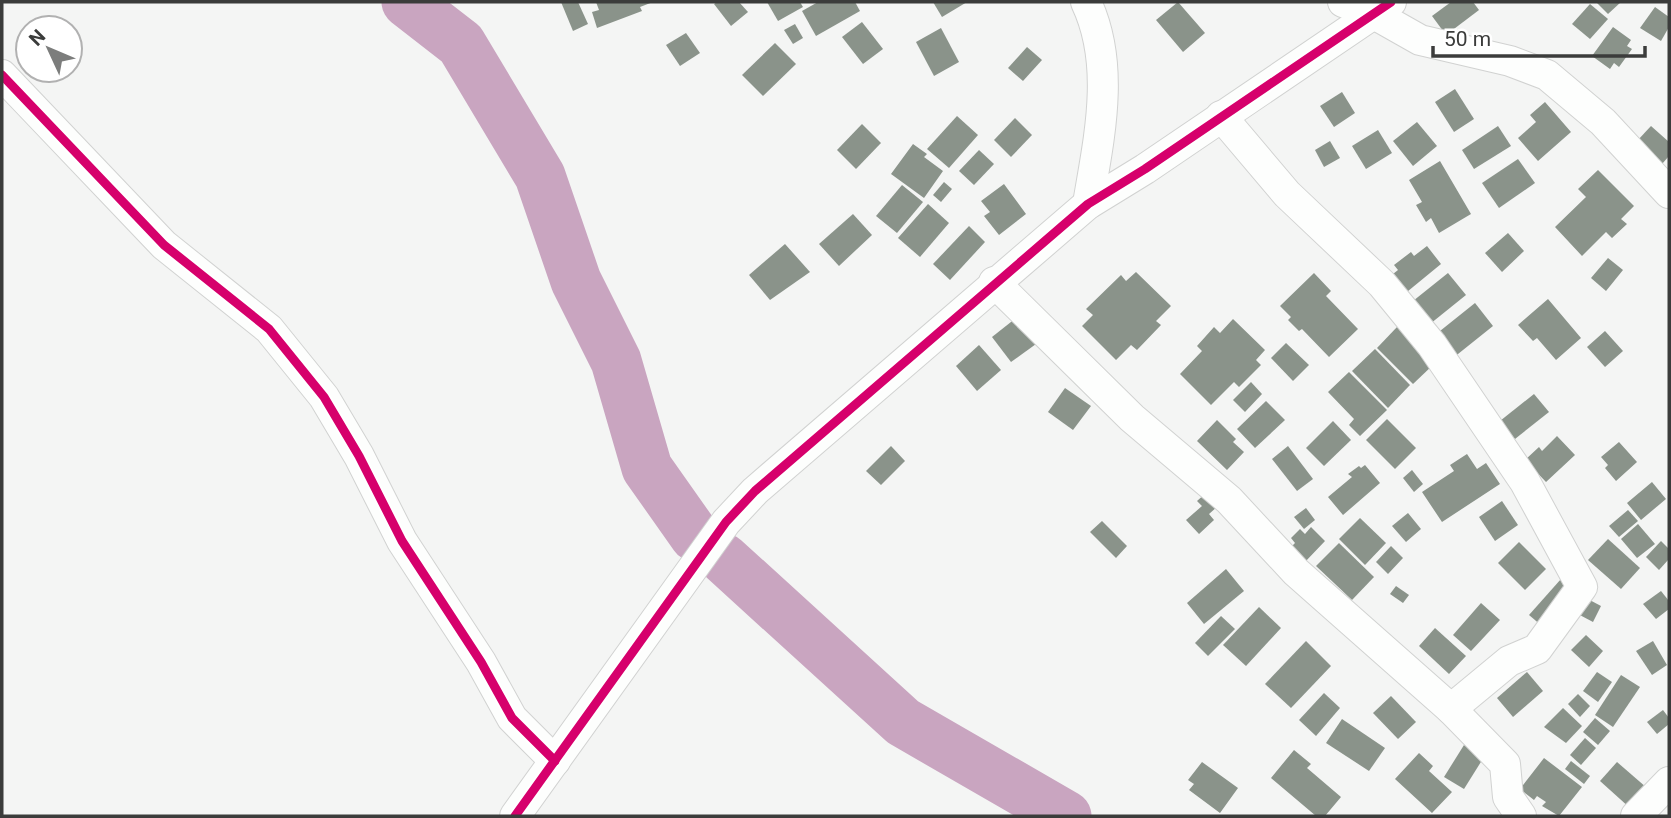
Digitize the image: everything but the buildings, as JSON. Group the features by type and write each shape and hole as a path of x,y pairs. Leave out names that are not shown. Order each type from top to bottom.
{"street":[{"path":"1086,2 1095,21 1101,62 1103,117 1088,204"},
{"path":"1343,2 1382,8 1420,40 1510,61 1547,75 1603,122 1669,193"},
{"path":"515,816 532,803 555,761 726,522 755,491 994,282 1088,204 1382,8"},
{"path":"2,75 164,245 269,329 324,397 359,456 401,541 481,662 512,718 555,761"},
{"path":"1221,116 1287,194 1382,284 1433,345 1525,482 1582,587 1537,649 1508,661 1451,709"},
{"path":"994,282 1132,418 1229,500 1296,572 1451,709 1505,764 1508,797 1521,816"},
{"path":"1636,816 1669,782"}],"waterway":[{"path":"407,2 461,44 540,176 576,281 616,361 647,468 695,536"},
{"path":"724,559 903,722 1066,816"}],"cycle path":[{"path":"515,816 726,522 755,491 1088,204 1145,169 1391,2"},
{"path":"2,75 164,245 269,329 324,397 359,456 402,541 481,662 512,718 555,761"}]}
